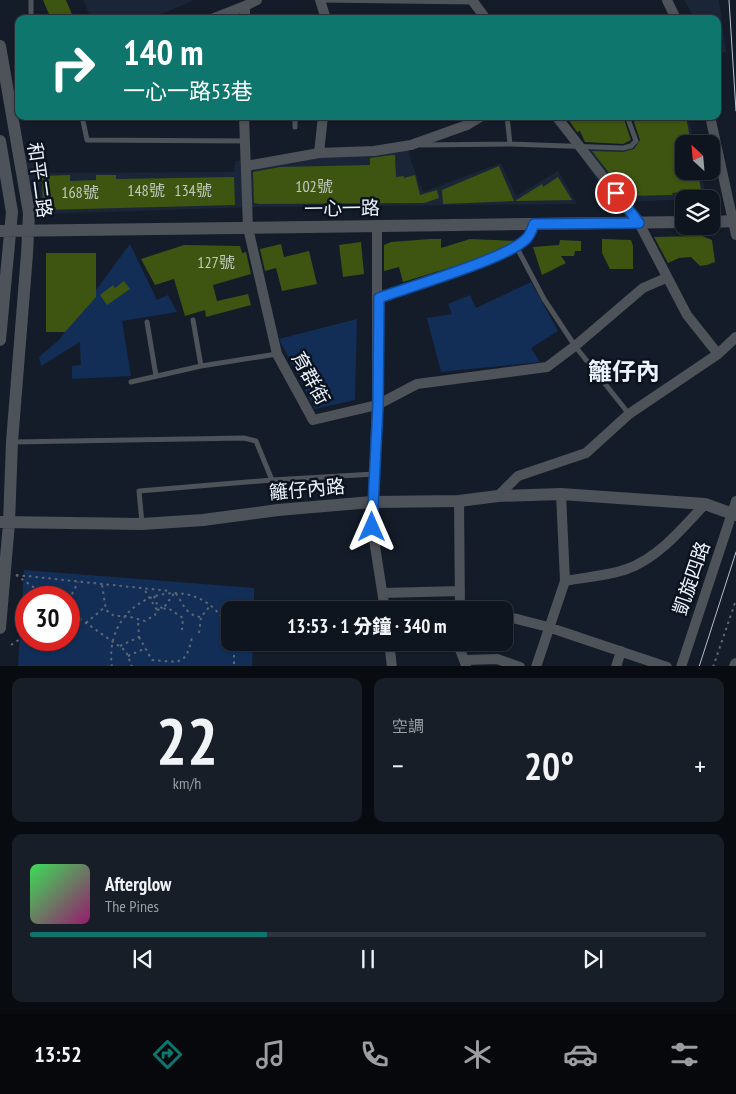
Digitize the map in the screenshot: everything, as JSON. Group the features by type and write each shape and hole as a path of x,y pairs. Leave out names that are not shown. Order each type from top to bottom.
{"street":[{"path":"222,15 257,0"},
{"path":"320,0 325,15"},
{"path":"668,0 674,15"},
{"path":"473,1 483,15"},
{"path":"245,6 245,15"},
{"name":"和平二路","path":"0,46 29,213 5,522 0,628"},
{"name":"育群街","path":"244,120 248,228 277,354 313,420 378,405 417,384 547,367 576,346 643,288 666,278"},
{"path":"319,153 323,120"},
{"path":"246,166 319,153 374,151 410,145 467,125 475,120"},
{"path":"559,120 639,223 666,278 687,315 718,354"},
{"path":"711,120 736,235"},
{"name":"和平二路","path":"0,141 12,212 5,231 0,340"},
{"path":"720,222 734,221"},
{"name":"一心一路","path":"5,231 675,222"},
{"path":"377,226 379,298 378,405 372,527 384,601"},
{"path":"498,496 518,476 586,453 629,414 718,354 736,337"},
{"path":"536,666 548,627 566,581 561,494"},
{"name":"籬仔內路","path":"5,522 142,524 203,520 278,510 372,502 459,501 498,496 561,494 704,504 734,515"},
{"path":"459,501 460,601"},
{"name":"凱旋四路","path":"681,666 734,515 736,501"},
{"path":"566,581 626,569 648,558 685,526 704,504"},
{"path":"383,593 460,591"},
{"path":"513,618 548,627 667,666"},
{"path":"390,651 392,666"},
{"path":"461,651 465,663 497,659 520,666"},
{"path":"616,666 622,651"}],"lane":[{"path":"30,0 31,15"},
{"path":"320,0 473,1"},
{"path":"83,120 87,140 245,141"},
{"path":"295,120 295,127"},
{"path":"507,120 510,144"},
{"path":"410,145 510,144 623,148 631,146 636,141 628,120"},
{"path":"379,298 479,263 516,246 527,238 534,224"},
{"path":"516,246 544,299 576,346 629,414"},
{"path":"193,320 201,366"},
{"path":"147,322 156,376"},
{"path":"130,382 201,366 277,354"},
{"path":"12,442 244,438 256,441 272,480"},
{"path":"142,524 139,491 374,474"}],"path":[{"path":"33,586 16,575 174,592 197,598 210,606 221,617"},
{"path":"76,586 78,582"},
{"path":"102,584 105,607 114,616 149,620 155,615 157,610"},
{"path":"144,589 157,610"},
{"path":"112,666 112,641 124,616 149,598 174,592"},
{"path":"163,609 174,592"},
{"path":"174,592 188,612 201,617"},
{"path":"154,596 163,609"},
{"path":"713,666 736,600"},
{"path":"199,633 201,617 210,606"},
{"path":"86,623 105,607"},
{"path":"157,610 168,608 183,618"},
{"path":"182,630 183,618 188,612"},
{"path":"80,619 126,651 132,666"},
{"path":"138,619 138,637 152,660 184,662 188,656 192,637"},
{"path":"120,646 138,637"},
{"path":"11,645 15,642"},
{"path":"128,656 146,648"},
{"path":"234,651 234,666"}],"shaded area":[{"path":"84,0 194,0 159,15 90,15"},
{"path":"684,0 719,0 726,52 721,53 721,15 693,15"},
{"path":"654,120 689,120 692,135 675,135 675,180 702,180 705,190 675,190 675,200 601,203 596,192 602,188 577,150 628,149 652,139"},
{"path":"407,142 410,158 423,192 501,163 516,196 558,171 577,204 252,207 44,214 35,202 23,154 46,152 45,173 234,172 235,161"},
{"path":"130,244 157,300 168,295 177,312 122,321 131,376 72,379 72,366 81,365 80,342 41,366 39,357 59,340"},
{"path":"531,282 558,331 531,348 540,362 441,372 427,318 452,314 448,304 470,295 476,308"},
{"path":"357,319 355,400 315,409 279,339"},
{"path":"24,570 254,588 254,601 221,601 221,651 253,651 252,666 18,666 19,651 80,651 80,586 23,586"}],"building":[{"path":"43,0 66,0 72,15 49,15"},
{"path":"569,120 624,120 631,140 623,144 585,142 580,131 577,132"},
{"path":"633,120 687,120 689,135 675,135 675,180 699,180 701,190 675,190 675,193 672,193 673,195 627,196 592,151 623,152 634,149 640,140"},
{"path":"395,155 396,177 404,176 404,178 415,175 420,195 437,190 439,198 424,203 254,203 253,172 280,167 370,165 370,158"},
{"path":"499,166 514,201 443,204 442,190"},
{"path":"70,175 70,181 96,180 96,175 116,175 116,179 234,177 235,205 43,210 42,176"},
{"path":"558,177 572,200 515,201 542,184 543,187"},
{"path":"702,236 712,240 715,262 700,266 691,257 679,258 668,263 654,237"},
{"path":"441,239 441,248 470,239 517,241 478,259 403,282 399,267 384,271 384,245 391,242"},
{"path":"602,239 631,240 633,246 633,269 610,269 602,253"},
{"path":"560,240 581,241 581,251 575,251 574,256 561,256 566,263 542,275 533,247 559,245"},
{"path":"361,242 364,274 343,277 339,245"},
{"path":"281,244 284,257 309,251 317,284 282,291 276,268 265,271 260,249"},
{"path":"184,245 240,246 242,253 246,252 251,274 213,285 217,301 248,294 251,305 206,317 205,310 185,316 174,279 155,285 141,259"},
{"path":"46,253 96,253 96,297 65,332 46,332"},
{"path":"124,281 130,289 107,305 100,295 113,285 115,288"}],"tram line":[{"path":"729,0 736,111"},
{"path":"699,666 736,552"}],"district":[{"name":"籬仔內","path":"624,372"}],"route":[{"path":"372,527 378,405 379,298 479,263 516,246 527,238 534,224 639,223 616,193"}]}
